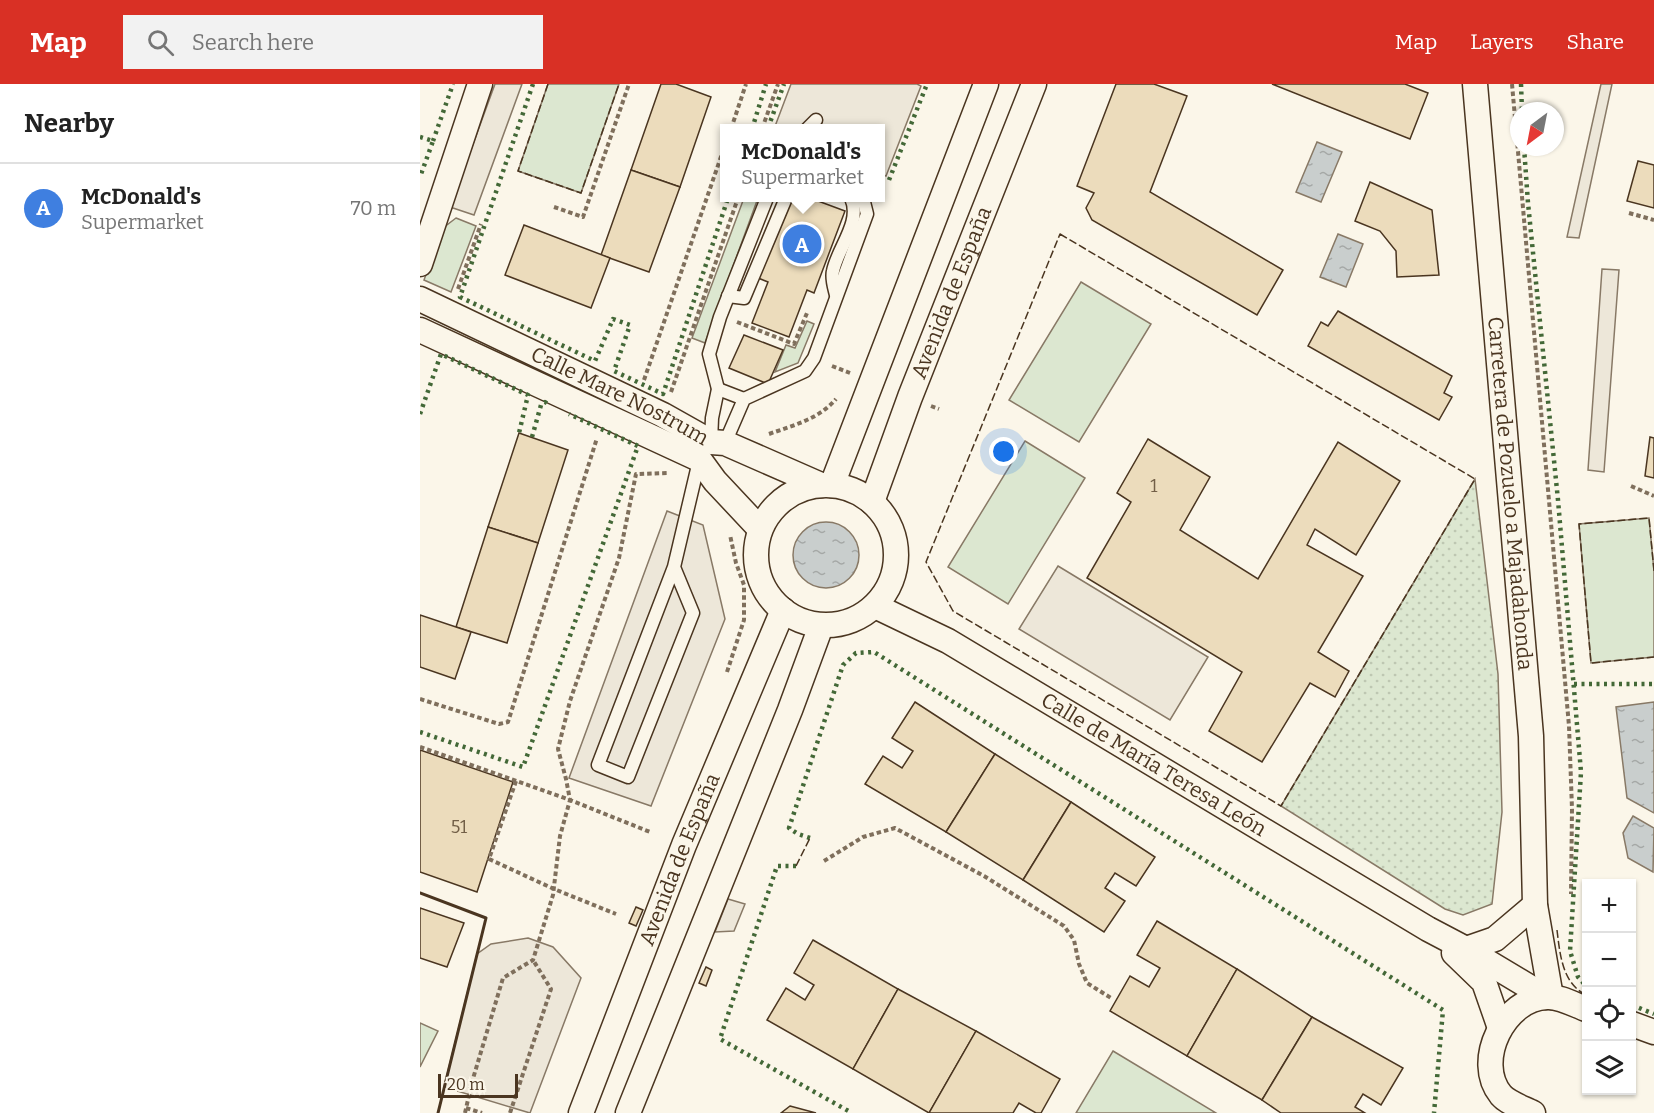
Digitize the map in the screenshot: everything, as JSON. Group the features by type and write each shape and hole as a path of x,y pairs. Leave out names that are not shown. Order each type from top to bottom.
{"street":[{"path":"420,264 480,84"},
{"name":"Avenida de España","path":"826,485 986,84"},
{"name":"Avenida de España","path":"872,502 910,397 1034,84"},
{"name":"Carretera de Pozuelo a Majadahonda","path":"1475,84 1531,736 1534,905 1548,997"},
{"name":"Calle Mare Nostrum","path":"420,299 663,415 712,448"},
{"name":"Calle Mare Nostrum","path":"420,330 712,448 826,485"},
{"path":"712,448 715,481 760,530"},
{"path":"826,485 853,490 872,502 885,516 893,534 897,553 895,573 887,591 875,606 859,618 841,624 821,626 801,621 783,610 768,594 758,574 755,552 760,530 770,512 784,498 801,489 826,485"},
{"name":"Calle de María Teresa León","path":"875,606 948,641 1428,929 1548,997"},
{"name":"Avenida de España","path":"581,1113 684,845 783,610"},
{"path":"628,1113 790,710 821,626"},
{"path":"1466,949 1495,939 1534,905"},
{"name":"Calle de María Teresa León","path":"1428,929 1484,982 1500,1028"},
{"path":"1533,1113 1500,1104 1490,1056 1500,1028 1528,1001 1548,997 1582,1007"},
{"path":"1636,1025 1654,1032"}],"lane":[{"path":"712,448 712,418 718,389 709,354 720,317 765,202"},
{"path":"728,296 744,298 784,202"},
{"path":"836,296 832,273 855,210 852,202"},
{"path":"674,567 693,613 628,777 598,765 674,567 712,448 744,399 805,370 814,358 867,214 864,202"},
{"path":"718,389 744,399"}],"path":[{"path":"554,207 583,217 629,84"},
{"path":"733,124 746,84"},
{"path":"764,124 778,84"},
{"path":"1512,84 1569,726 1572,809 1571,894"},
{"path":"643,384 720,160"},
{"path":"667,403 737,202"},
{"path":"1629,213 1654,220"},
{"path":"456,294 481,224"},
{"path":"720,317 794,344 808,312"},
{"path":"847,383 855,364"},
{"path":"769,434 806,422 838,397"},
{"path":"420,699 499,724 508,722 599,433"},
{"path":"482,1113 466,1111 472,1082 503,978 533,960 554,889 560,836 570,800 558,749 570,702 619,558 636,474 676,475"},
{"path":"1631,486 1654,496"},
{"path":"729,532 744,585 744,620 727,672 746,697"},
{"path":"420,747 570,800 650,832"},
{"path":"516,781 489,859 616,914"},
{"path":"824,861 863,837 895,828 984,876 1064,926 1074,940 1079,964 1087,983 1111,998"},
{"path":"510,1113 551,989 533,960"}],"green space":[{"path":"548,84 619,84 581,193 518,171"},
{"path":"743,202 757,202 705,343 692,338"},
{"path":"456,218 476,226 451,292 424,280 443,228"},
{"path":"1081,282 1151,324 1079,442 1009,400"},
{"path":"807,321 814,324 798,363 775,372 786,345 795,348"},
{"path":"1025,441 1085,478 1008,604 948,567"},
{"path":"1475,479 1498,674 1502,812 1492,904 1463,915 1445,909 1281,806"},
{"path":"1649,518 1654,571 1654,657 1591,663 1579,524"},
{"path":"420,1023 438,1031 420,1067"},
{"path":"1113,1051 1216,1113 1076,1113"}],"shaded area":[{"path":"495,84 522,84 474,215 450,207"},
{"path":"791,84 917,84 921,86 886,176 885,124 776,124"},
{"path":"1601,84 1612,84 1579,238 1567,237"},
{"path":"1602,269 1619,270 1604,472 1588,470"},
{"path":"667,511 703,525 725,619 651,806 569,778"},
{"path":"1058,566 1208,657 1170,720 1019,629"},
{"path":"728,899 745,904 734,931 715,932"},
{"path":"528,938 553,947 581,978 530,1113 444,1087 477,954 491,944"}],"water":[{"path":"1317,142 1342,152 1321,202 1296,192"},
{"path":"1338,234 1363,244 1346,287 1320,277"},
{"path":"826,522 839,524 854,537 859,555 857,568 844,583 826,588 813,586 798,573 793,555 795,542 808,527"},
{"path":"1654,702 1654,813 1627,798 1616,707"},
{"path":"1633,816 1654,828 1653,872 1628,858 1623,833"}],"building":[{"path":"661,84 676,84 711,97 680,187 631,170"},
{"path":"1116,84 1154,84 1187,96 1150,192 1283,270 1257,315 1092,220 1086,208 1094,193 1077,186"},
{"path":"1272,84 1405,84 1428,93 1410,139"},
{"path":"1638,161 1654,165 1654,208 1627,201"},
{"path":"631,170 680,187 649,272 601,255"},
{"path":"1370,182 1432,210 1439,275 1397,277 1396,251 1380,231 1355,221"},
{"path":"787,202 821,202 845,211 814,293 807,290 789,337 752,323 768,282 758,278"},
{"path":"524,225 610,258 591,308 505,275"},
{"path":"1338,311 1452,376 1444,393 1452,397 1439,420 1308,346 1321,322 1328,326"},
{"path":"744,335 783,350 768,384 729,368"},
{"path":"519,433 568,450 538,543 488,527"},
{"path":"1650,437 1654,438 1654,478 1645,476"},
{"path":"1148,439 1210,477 1180,530 1258,579 1338,442 1400,481 1356,555 1315,529 1307,545 1363,576 1318,652 1349,671 1335,697 1310,683 1262,762 1209,731 1242,672 1087,578 1131,502 1117,493"},
{"path":"488,527 538,543 507,643 456,627"},
{"path":"420,615 471,632 455,679 420,667"},
{"path":"915,702 995,754 946,832 865,784 883,756 902,768 913,751 892,738"},
{"path":"420,750 513,782 477,892 420,872"},
{"path":"995,754 1071,802 1023,880 946,832"},
{"path":"1071,802 1155,857 1136,886 1115,873 1105,888 1125,901 1104,932 1023,880"},
{"path":"636,907 643,910 636,926 629,923"},
{"path":"420,908 464,923 447,967 420,958"},
{"path":"1157,921 1237,969 1187,1056 1110,1011 1130,976 1149,987 1160,968 1137,955"},
{"path":"813,940 898,989 853,1069 767,1020 786,988 805,1000 814,985 794,973"},
{"path":"706,967 712,970 706,986 699,983"},
{"path":"1237,969 1312,1017 1262,1100 1187,1056"},
{"path":"898,989 976,1031 929,1113 853,1069"},
{"path":"1312,1017 1403,1068 1381,1105 1363,1094 1355,1107 1365,1113 1281,1113 1262,1100"},
{"path":"976,1031 1060,1079 1041,1113 1036,1113 1019,1103 1013,1113 929,1113"},
{"path":"790,1106 816,1113 781,1113"}],"hedge":[{"path":"433,141 453,84"},
{"path":"533,84 460,297 595,361 613,319 630,325 614,371 663,394 727,202"},
{"path":"754,124 766,84"},
{"path":"769,124 784,84"},
{"path":"889,180 927,84"},
{"path":"1521,84 1522,102"},
{"path":"420,137 433,141 420,177"},
{"path":"1525,156 1558,500 1581,772 1570,951 1578,977 1582,982"},
{"path":"420,414 441,354 528,395 519,433"},
{"path":"532,437 541,405 545,402 548,404"},
{"path":"420,732 523,767 638,446 569,414"},
{"path":"810,838 789,828 843,665 856,653 874,652 1443,1010 1434,1113"},
{"path":"1574,684 1654,684"},
{"path":"796,866 777,866 720,1039 852,1113"},
{"path":"1636,1007 1654,1014"}],"fence":[{"path":"548,84 518,171 581,193 619,84"},
{"path":"1060,234 1475,479 1281,806 953,611 926,562 1060,234"},
{"path":"1654,571 1649,518 1579,524 1591,663 1654,657"},
{"path":"796,866 810,838"},
{"path":"1557,930 1561,958 1567,975 1582,992"}],"wall":[{"path":"420,893 486,918 438,1113"}],"place":[{"name":"McDonald's","path":"802,244"}]}
